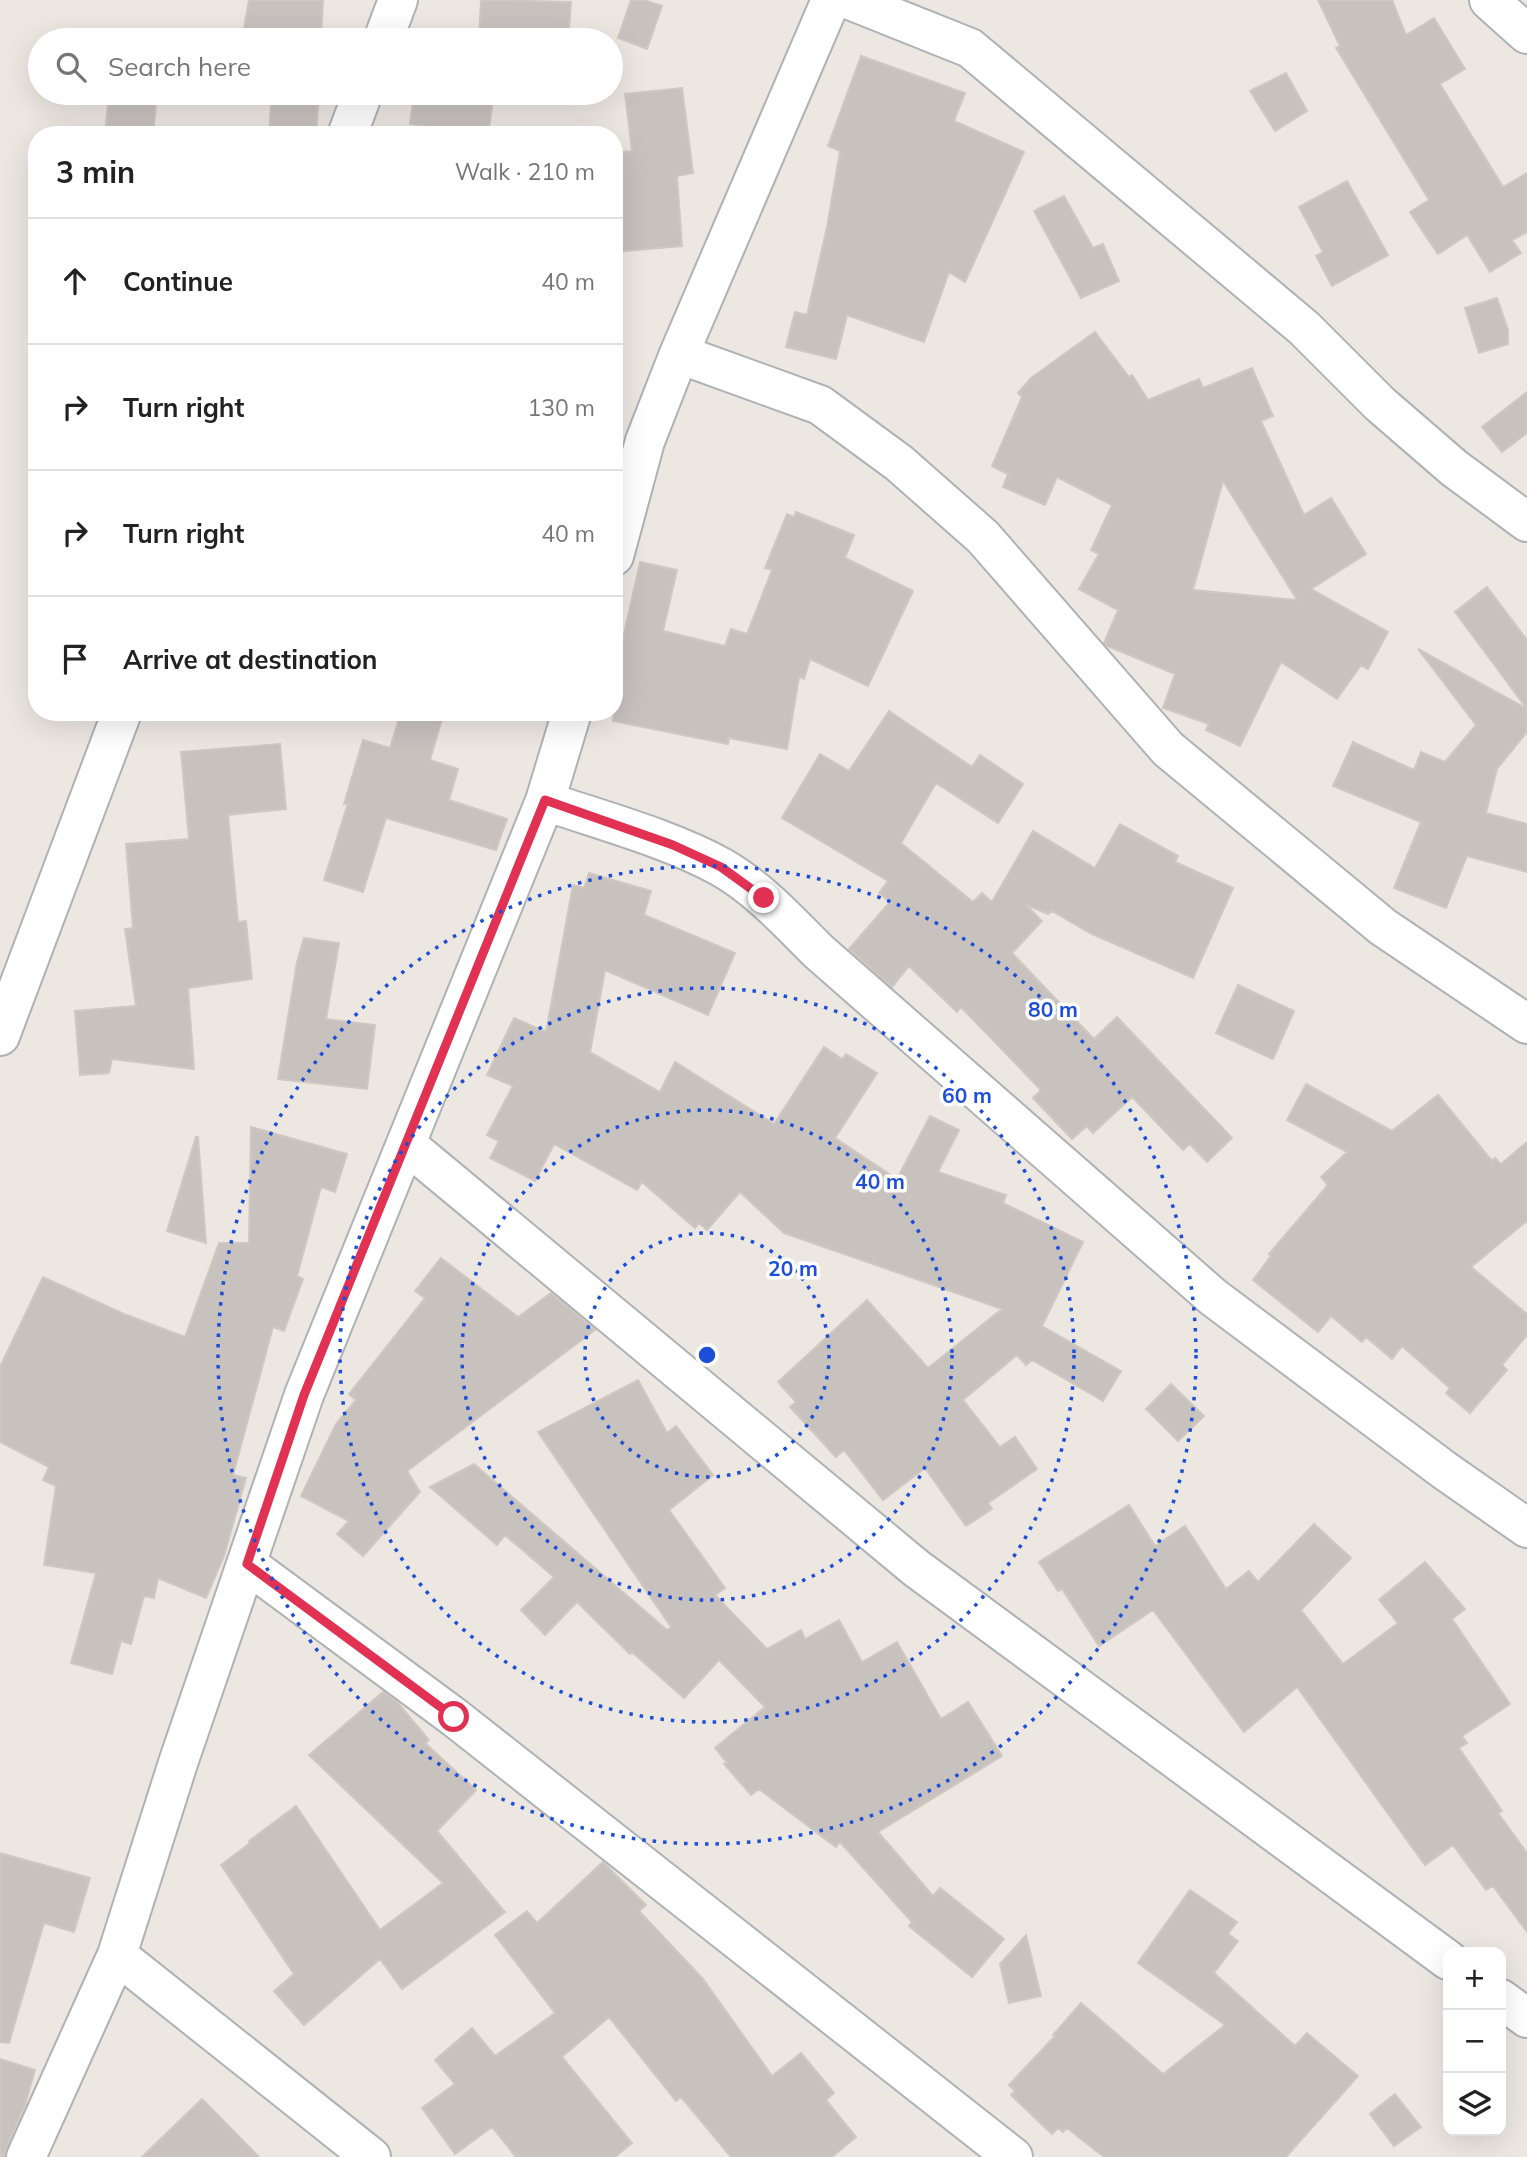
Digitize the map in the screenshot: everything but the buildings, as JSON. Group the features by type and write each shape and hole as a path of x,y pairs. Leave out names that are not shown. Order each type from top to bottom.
{"street":[{"path":"388,28 398,0"},
{"path":"623,523 645,441 679,354 831,0"},
{"path":"850,0 970,48 1304,328 1380,404 1454,468 1527,522"},
{"path":"1489,0 1527,34"},
{"path":"350,126 358,105"},
{"path":"679,354 820,405 899,463 983,537 1168,749 1383,927 1527,1024"},
{"path":"0,1036 119,721"},
{"path":"26,2157 117,1955 178,1763 304,1395 545,800 569,721"},
{"path":"545,800 697,856 721,867 764,898 818,951 1213,1297 1444,1470 1527,1528"},
{"path":"407,1145 916,1568 1443,1956"},
{"path":"247,1564 454,1717 1013,2157"},
{"path":"117,1955 371,2157"},
{"path":"1506,2003 1527,2018"}],"route":[{"path":"454,1717 247,1564 304,1395 545,800 673,845 721,867 764,898"}]}
